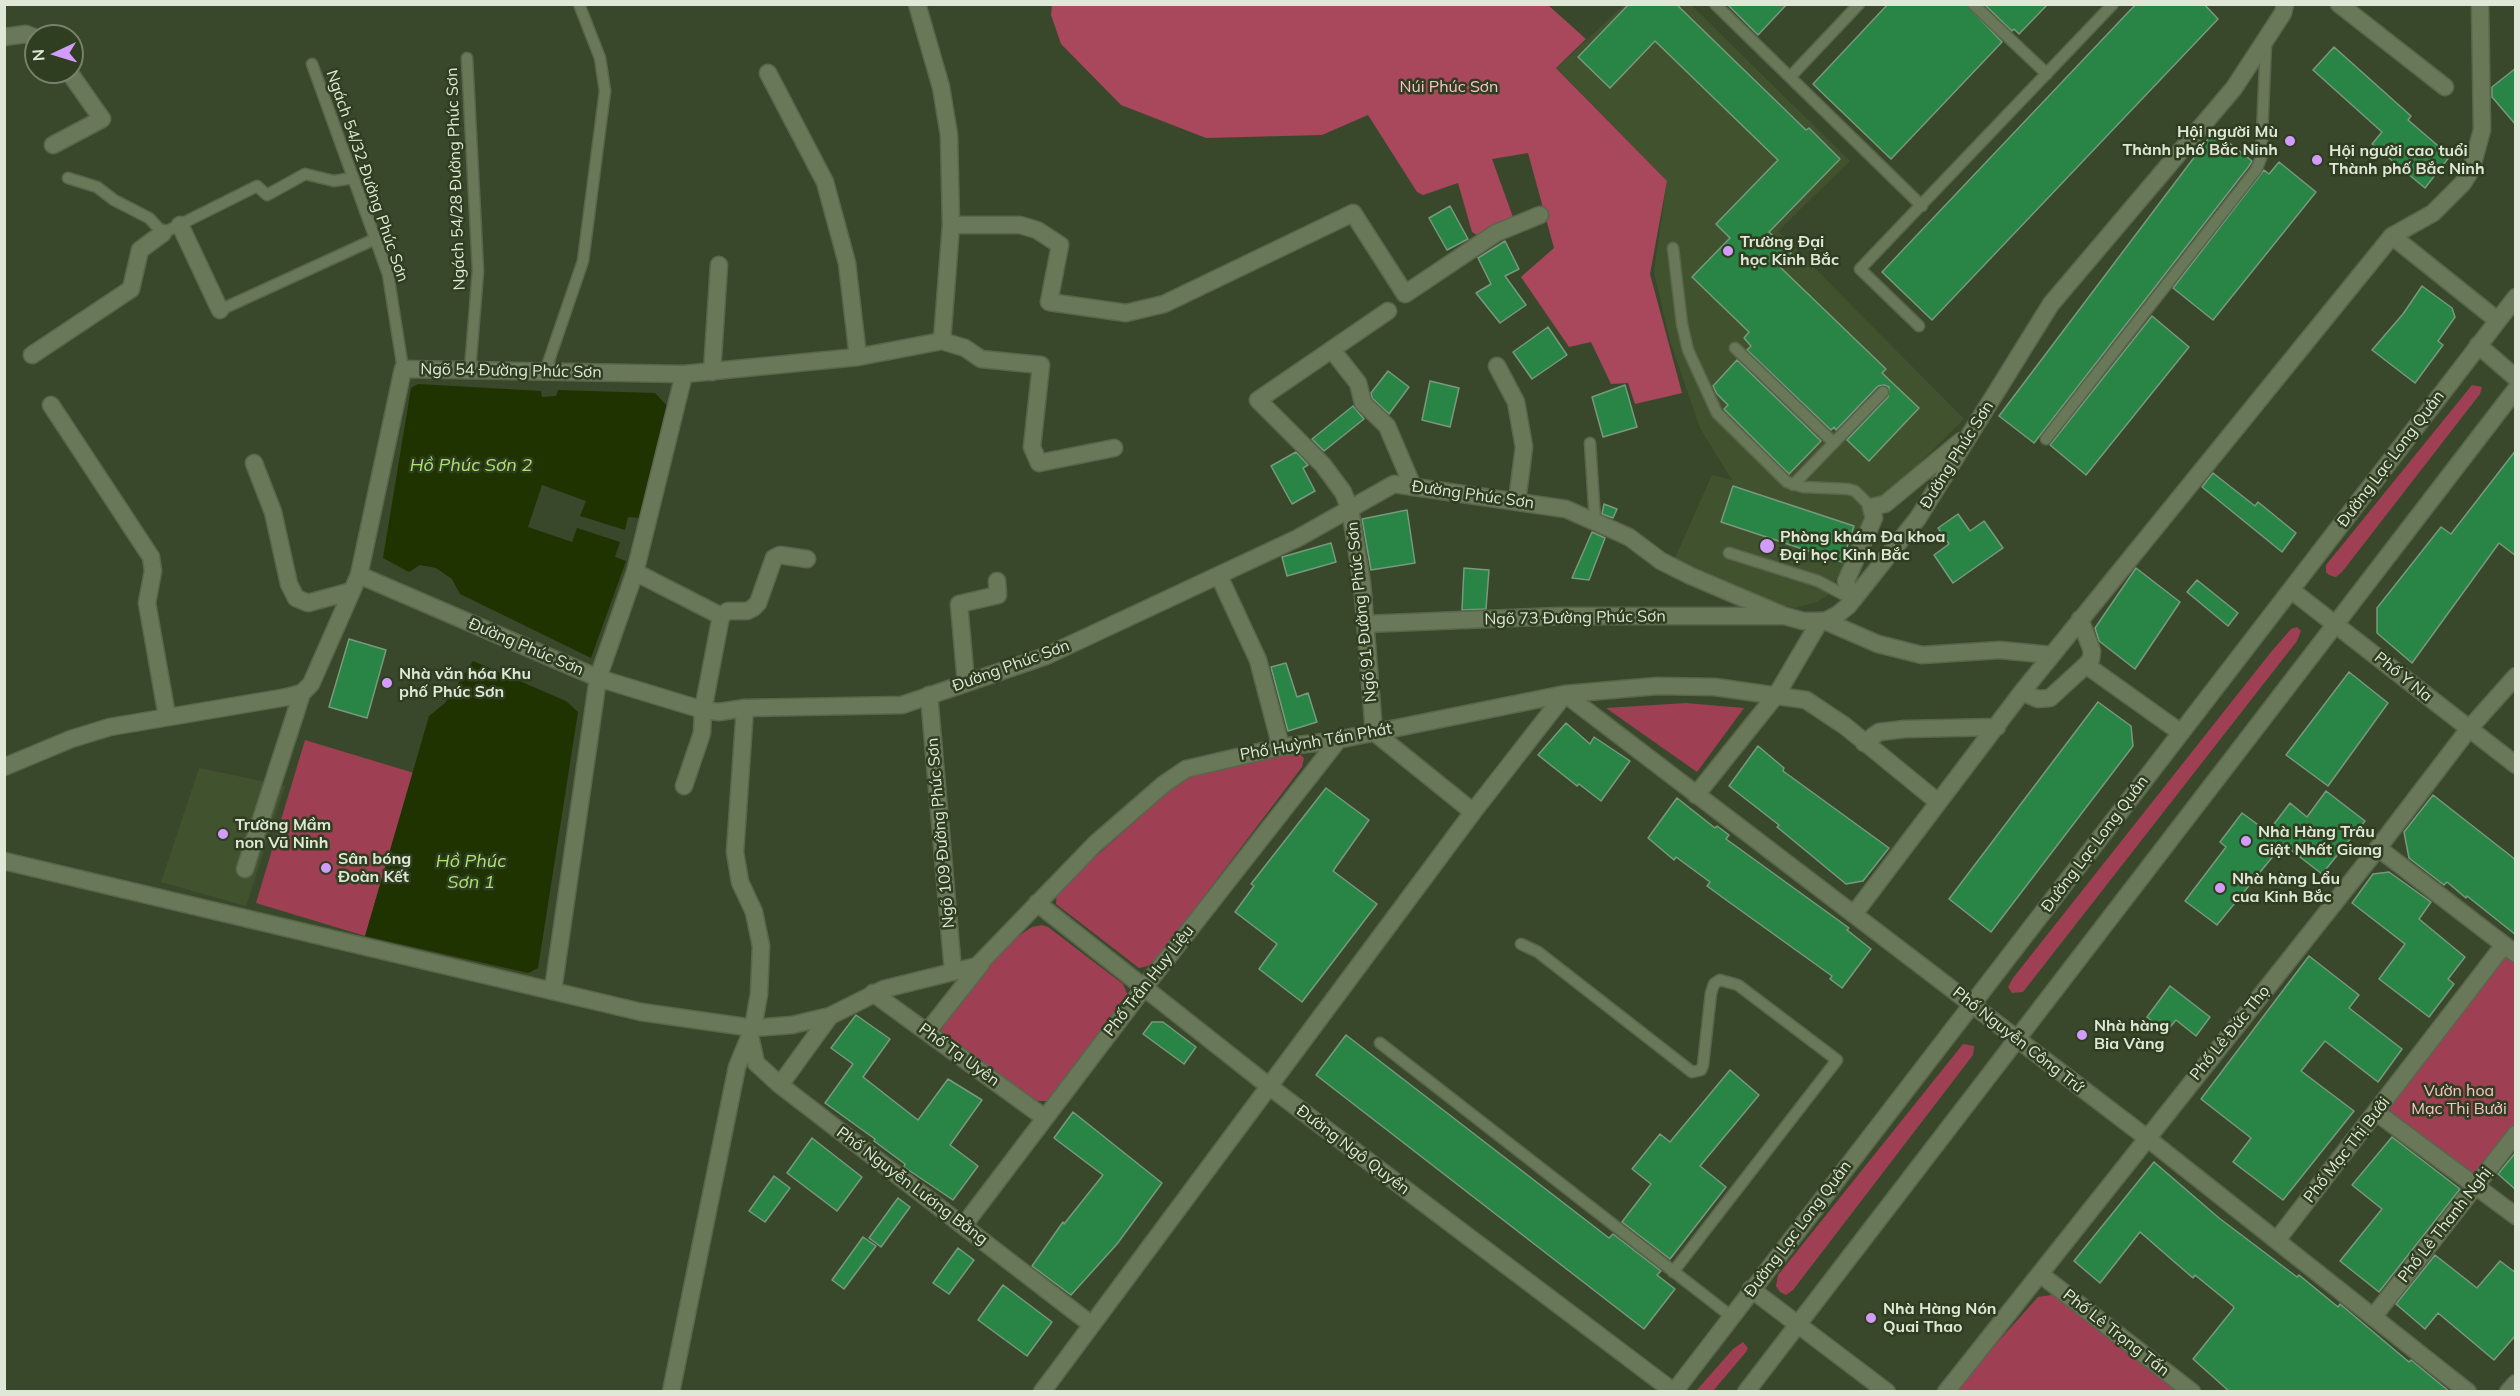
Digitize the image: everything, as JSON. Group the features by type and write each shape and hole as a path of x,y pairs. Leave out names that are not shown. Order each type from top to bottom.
{"street":[{"path":"917,4 940,87 949,135 951,225 942,341 964,348 981,358 1041,365 1032,447 1039,463 1114,448"},
{"name":"Đường Phúc Sơn","path":"359,575 598,678 703,710 719,712 745,708 902,705 1046,656 1298,538 1394,484 1566,509 1629,537 1677,570 1785,616 1803,621 1823,621 1837,615 1854,598 1918,518 2050,304 2234,88 2285,4"},
{"path":"2339,4 2445,87"},
{"path":"1854,914 2051,655 2392,236 2433,213 2463,183 2471,170 2482,130 2480,4"},
{"path":"4,37 24,34"},
{"path":"768,73 825,182 847,263 858,357"},
{"path":"53,145 102,119 77,84"},
{"path":"951,225 1020,225 1037,230 1060,245 1049,303 1126,313 1164,304 1353,213 1405,294 1496,233 1540,215"},
{"path":"180,225 220,310"},
{"path":"32,355 131,289 140,250 163,233"},
{"path":"2392,236 2497,320"},
{"path":"712,372 719,265"},
{"name":"Đường Lạc Long Quân","path":"1674,1392 2516,297"},
{"path":"1350,509 1343,492 1323,465 1258,400 1388,311"},
{"name":"Ngõ 54 Đường Phúc Sơn","path":"245,869 302,693 311,684 359,575 404,369 684,374 858,357 942,341"},
{"path":"2478,345 2516,378"},
{"path":"1332,350 1358,383 1363,403 1387,426 1413,487"},
{"path":"1497,366 1516,402 1524,447 1517,501"},
{"path":"553,990 598,678 635,572 684,374"},
{"path":"1746,1392 2516,389"},
{"path":"51,405 151,557 153,571 147,603 168,716"},
{"path":"1854,598 1846,581 1874,518 1871,507 1885,504 1971,432"},
{"path":"254,463 273,512 289,584 296,598 308,603 352,591"},
{"name":"Ngõ 91 Đường Phúc Sơn","path":"1350,509 1365,624 1374,732"},
{"path":"684,786 702,733 703,710 721,616 728,611 747,611 753,608 774,558 780,555 807,559"},
{"path":"635,572 721,616"},
{"path":"1219,576 1258,660 1281,747"},
{"path":"966,683 959,604 998,595 997,581"},
{"name":"Phố Y Na","path":"2291,590 2337,624 2468,730 2516,765"},
{"name":"Ngõ 73 Đường Phúc Sơn","path":"1365,624 1560,616 1785,616"},
{"path":"2022,692 2038,699 2050,698 2091,659 2092,651 2080,619"},
{"path":"1696,795 1777,694 1823,621 1878,644 1922,655 2000,650 2051,655"},
{"path":"2086,665 2180,732"},
{"name":"Phố Lê Đức Thọ","path":"1946,1392 2378,848 2468,730 2516,676"},
{"name":"Phố Huỳnh Tấn Phát","path":"4,861 641,1012 752,1032 830,1016 873,993 972,968 984,961 1095,844 1175,776 1186,769 1214,761 1281,747 1339,740 1565,694 1686,686 1777,694 1806,699 1938,802"},
{"path":"4,767 71,739 110,727 302,693"},
{"path":"1042,1392 1473,812 1565,694"},
{"name":"Phố Nguyễn Công Trứ","path":"1565,694 2147,1138 2468,1392"},
{"name":"Ngõ 109 Đường Phúc Sơn","path":"929,695 954,971"},
{"path":"670,1392 737,1067 752,1032 759,994 761,946 754,912 740,882 735,852 745,708"},
{"path":"1864,742 1879,732 1905,729 1997,727"},
{"path":"1374,732 1473,812"},
{"name":"Phố Trần Huy Liệu","path":"964,1226 1143,989 1339,740"},
{"path":"2378,848 2510,950"},
{"name":"Đường Ngô Quyền","path":"1037,903 1270,1087 1674,1392"},
{"name":"Phố Mạc Thị Bưởi","path":"2277,1240 2376,1112 2510,950"},
{"path":"928,1031 984,961"},
{"name":"Phố Tạ Uyên","path":"873,993 1044,1118"},
{"path":"780,1085 830,1016"},
{"name":"Phố Nguyễn Lương Bằng","path":"752,1032 756,1063 780,1085 1092,1325"},
{"path":"2376,1112 2516,1216"},
{"name":"Phố Lê Thanh Nghị","path":"2374,1316 2516,1134"},
{"name":"Phố Lê Trọng Tấn","path":"2040,1274 2193,1392"},
{"path":"1751,1289 1887,1392"},
{"path":"2508,1392 2516,1383"}],"lane":[{"path":"545,372 583,261 604,91 600,58 579,4"},
{"path":"1715,4 1922,206"},
{"path":"1790,77 1858,4"},
{"path":"1973,4 2047,74"},
{"path":"1919,326 1860,269 2113,4"},
{"path":"2046,439 2256,170 2261,158 2266,38"},
{"name":"Ngách 54/28 Đường Phúc Sơn","path":"466,58 478,271 470,370"},
{"name":"Ngách 54/32 Đường Phúc Sơn","path":"312,64 388,274 404,369"},
{"path":"68,178 97,187 114,200 149,218 163,233 257,186 267,195 305,174 334,181 353,178"},
{"path":"220,310 375,239"},
{"path":"1673,248 1682,324 1688,350 1711,403 1733,430 1778,475 1794,485 1855,491 1871,507"},
{"path":"1735,348 1834,443"},
{"path":"1794,485 1883,392"},
{"path":"1590,443 1595,520"},
{"path":"1729,553 1818,581 1854,598"},
{"path":"1521,944 1538,952 1692,1072 1701,1070 1703,1065 1711,993 1714,984 1720,980 1738,985 1837,1060 1673,1272"},
{"path":"1380,1043 1732,1317"}],"shaded area":[{"name":"Trường Đại học Kinh Bắc","path":"1624,5 1691,5 1850,161 1778,231 1964,419 1887,495 1858,534 1828,595 1817,602 1795,608 1782,605 1675,558 1712,475 1732,480 1700,428 1670,341 1654,272 1667,181 1557,68"},
{"name":"Trường Mầm non Vũ Ninh","path":"199,768 285,786 246,906 161,882"}],"green space":[{"name":"Núi Phúc Sơn","path":"1052,4 1548,5 1586,39 1556,68 1667,181 1650,274 1682,393 1635,404 1628,383 1611,384 1591,342 1569,347 1521,277 1554,248 1528,153 1492,159 1513,217 1477,235 1472,232 1458,183 1423,195 1417,192 1368,115 1322,135 1206,138 1121,105 1061,44 1051,15"},
{"path":"2472,385 2482,387 2480,394 2342,572 2336,577 2329,575 2326,572 2326,565"},
{"path":"2297,627 2301,631 2297,641 2023,992 2012,993 2008,987 2013,978 2271,652 2291,629"},
{"path":"1686,703 1744,708 1697,772 1606,708"},
{"name":"Sân bóng Đoàn Kết","path":"305,740 414,773 365,936 256,903"},
{"path":"1298,752 1304,758 1302,767 1152,965 1139,968 1056,904 1057,891 1177,784 1193,776"},
{"path":"1042,925 1048,927 1123,984 1129,998 1048,1101 1033,1101 940,1032 973,979 1005,945 1032,927"},
{"name":"Vườn hoa Mạc Thị Bưởi","path":"2511,956 2515,959 2515,1126 2478,1173 2466,1175 2387,1116 2387,1102 2498,958"},
{"path":"1963,1044 1974,1046 1973,1055 1793,1290 1786,1295 1780,1292 1776,1286 1778,1275"},
{"path":"2057,1294 2185,1392 1953,1392 2038,1297"},
{"path":"1743,1342 1748,1348 1746,1352 1713,1391 1696,1391 1733,1349"}],"water":[{"name":"Hồ Phúc Sơn 2","path":"418,384 541,391 542,397 556,396 558,390 655,393 669,408 641,518 628,517 625,530 580,516 586,501 542,485 528,527 572,542 577,528 620,542 615,557 626,561 591,658 460,594 452,579 436,568 420,565 409,572 383,558 411,388"},
{"name":"Hồ Phúc Sơn 1","path":"473,661 566,701 578,712 538,968 528,973 365,936 429,716 445,703"}],"building":[{"path":"1629,4 1676,4 1806,130 1809,128 1840,159 1769,232 1791,253 1779,266 1886,369 1882,373 1919,408 1869,461 1847,440 1888,397 1889,387 1878,386 1836,430 1834,427 1831,430 1747,350 1751,346 1744,338 1749,332 1692,277 1730,238 1716,224 1778,160 1655,41 1610,88 1578,57"},
{"path":"1727,4 1787,4 1758,35"},
{"path":"1888,4 1966,4 2002,42 1891,159 1813,84"},
{"path":"1984,4 2048,4 2019,34 2014,29 2012,31"},
{"path":"2136,4 2204,4 2218,19 1932,320 1882,272"},
{"path":"2334,47 2411,116 2408,120 2450,156 2425,188 2372,144 2382,132 2313,70"},
{"path":"2516,68 2516,125 2492,97 2492,87"},
{"path":"2214,131 2252,161 2034,443 1999,416"},
{"path":"2279,162 2316,192 2213,320 2173,288 2264,170 2269,174"},
{"path":"1450,206 1468,239 1447,250 1429,218"},
{"path":"1505,241 1519,269 1505,276 1526,305 1500,323 1476,293 1491,284 1478,258"},
{"path":"2422,286 2452,308 2455,317 2438,341 2443,345 2415,383 2372,350 2403,314"},
{"path":"2152,316 2189,347 2086,475 2050,445"},
{"path":"1548,327 1567,355 1532,379 1513,352"},
{"path":"1737,360 1821,441 1789,474 1724,409 1728,405 1717,394 1713,386"},
{"path":"1388,371 1409,387 1389,414 1372,398 1371,393"},
{"path":"1430,381 1459,388 1450,427 1422,420"},
{"path":"1625,385 1637,427 1603,437 1592,397"},
{"path":"1353,406 1364,419 1324,451 1312,439"},
{"path":"2516,450 2516,556 2499,543 2412,663 2377,633 2377,608 2441,527 2451,534"},
{"path":"1296,452 1308,465 1303,468 1315,491 1292,504 1271,466"},
{"path":"2213,473 2255,506 2258,502 2296,533 2282,552 2202,487"},
{"path":"1733,486 1854,526 1842,562 1721,522"},
{"path":"1604,504 1617,509 1613,518 1602,514"},
{"path":"1407,510 1415,563 1371,570 1362,519"},
{"path":"1958,514 1970,531 1984,521 2003,548 1953,583 1934,555 1949,544 1938,528"},
{"path":"1592,532 1605,538 1589,580 1572,578"},
{"path":"1331,543 1336,562 1287,576 1282,557"},
{"path":"1464,568 1489,570 1486,609 1462,610"},
{"path":"2136,568 2180,602 2135,669 2099,641 2095,628"},
{"path":"2197,580 2238,613 2228,626 2187,592"},
{"path":"349,639 386,650 367,718 329,707"},
{"path":"1286,663 1297,697 1308,693 1317,722 1288,731 1271,667"},
{"path":"2349,672 2388,703 2328,786 2286,755"},
{"path":"2098,702 2131,726 2133,746 1991,932 1949,899"},
{"path":"1566,723 1590,744 1594,737 1630,761 1601,801 1579,784 1577,786 1538,755"},
{"path":"1758,746 1784,768 1783,771 1889,848 1863,881 1846,884 1777,827 1779,825 1729,786"},
{"path":"1326,788 1369,820 1333,871 1377,904 1302,1002 1259,969 1277,944 1235,912 1254,886 1251,884"},
{"path":"2326,791 2365,821 2322,874 2283,844 2217,925 2185,901 2226,847 2220,842 2242,813 2268,832 2290,803 2307,817"},
{"path":"2433,795 2516,860 2516,935 2467,896 2466,898 2447,882 2444,885 2409,858 2404,832"},
{"path":"1677,798 1715,828 1717,826 1729,835 1726,839 1849,928 1847,930 1871,949 1842,988 1830,979 1832,976 1707,886 1710,882 1676,857 1674,860 1648,838"},
{"path":"2389,872 2431,902 2419,919 2465,957 2448,979 2454,984 2429,1017 2379,979 2405,944 2352,903 2373,874"},
{"path":"2309,956 2359,995 2349,1008 2402,1049 2378,1082 2325,1041 2301,1071 2354,1111 2283,1200 2233,1162 2251,1138 2201,1099"},
{"path":"2170,986 2210,1017 2196,1036 2176,1020 2166,1032 2147,1017"},
{"path":"856,1015 890,1039 863,1077 918,1120 948,1079 982,1100 950,1145 978,1166 953,1200 904,1167 905,1164 874,1141 875,1139 825,1103 853,1064 831,1048"},
{"path":"1152,1022 1163,1022 1196,1047 1184,1064 1143,1034"},
{"path":"1346,1035 1609,1238 1613,1234 1661,1271 1657,1275 1675,1289 1644,1329 1316,1075"},
{"path":"1730,1070 1759,1095 1700,1166 1726,1187 1670,1259 1622,1222 1651,1184 1632,1169 1660,1134 1670,1142"},
{"path":"1073,1112 1162,1183 1117,1244 1071,1295 1032,1266 1063,1222 1064,1224 1103,1175 1054,1138"},
{"path":"2392,1137 2460,1189 2379,1292 2340,1261 2382,1209 2352,1185"},
{"path":"812,1138 862,1177 837,1211 787,1173"},
{"path":"2516,1152 2516,1190 2498,1174"},
{"path":"2154,1162 2219,1218 2297,1277 2299,1275 2338,1307 2340,1304 2409,1362 2411,1360 2450,1392 2230,1392 2193,1359 2234,1308 2233,1306 2195,1275 2193,1278 2140,1232 2100,1283 2074,1261"},
{"path":"774,1176 790,1188 765,1222 749,1211"},
{"path":"898,1198 910,1207 881,1247 869,1238"},
{"path":"863,1237 876,1246 844,1289 832,1280"},
{"path":"958,1248 974,1260 949,1294 933,1283"},
{"path":"2435,1255 2477,1288 2500,1261 2516,1273 2516,1335 2494,1360 2438,1313 2425,1329 2396,1304"},
{"path":"1003,1285 1052,1322 1027,1356 978,1320"}],"place":[{"name":"Hội người Mù Thành phố Bắc Ninh","path":"2290,141"},
{"name":"Hội người cao tuổi Thành phố Bắc Ninh","path":"2317,160"},
{"name":"Trường Đại học Kinh Bắc","path":"1728,251"},
{"name":"Phòng khám Đa khoa Đại học Kinh Bắc","path":"1767,546"},
{"name":"Nhà văn hóa Khu phố Phúc Sơn","path":"387,683"},
{"name":"Trường Mầm non Vũ Ninh","path":"223,834"},
{"name":"Nhà Hàng Trâu Giật Nhất Giang","path":"2246,841"},
{"name":"Sân bóng Đoàn Kết","path":"326,868"},
{"name":"Nhà hàng Lẩu cua Kinh Bắc","path":"2220,888"},
{"name":"Nhà hàng Bia Vàng","path":"2082,1035"},
{"name":"Nhà Hàng Nón Quai Thao","path":"1871,1318"}]}
